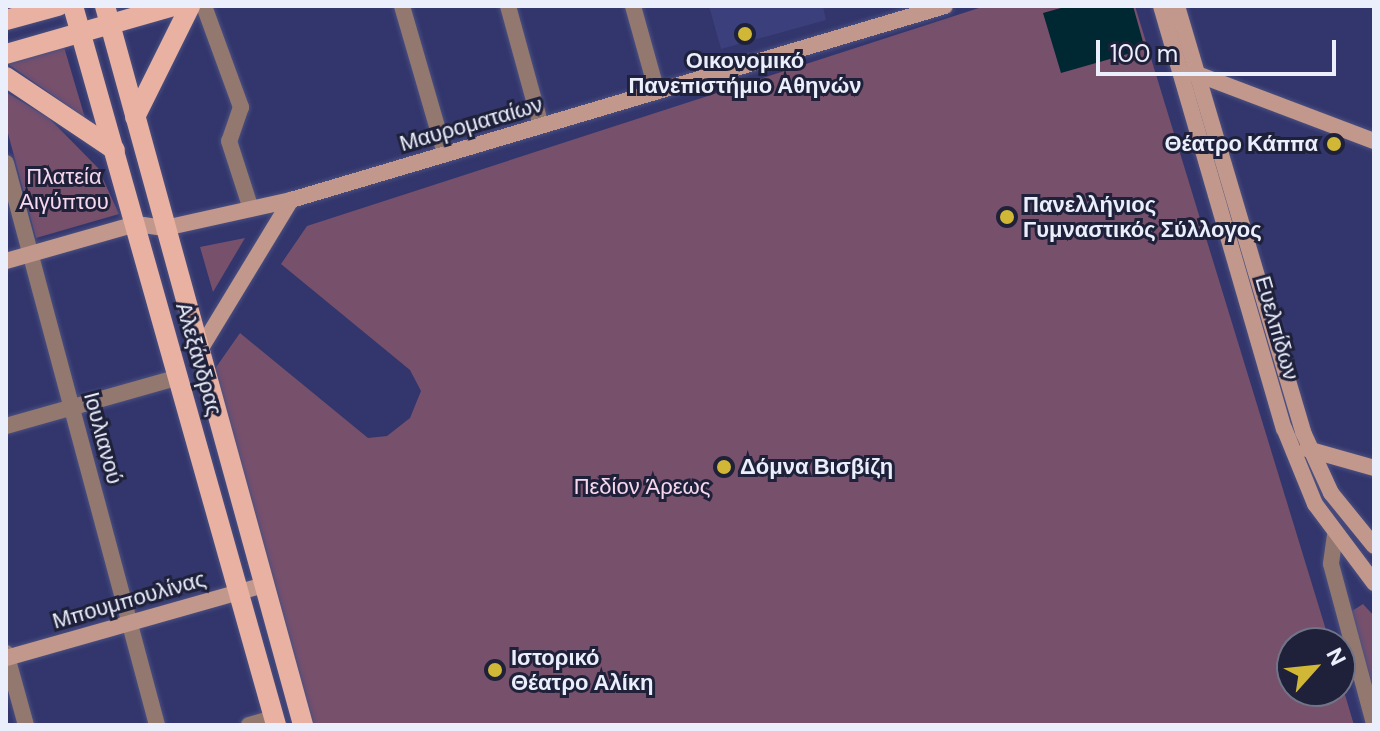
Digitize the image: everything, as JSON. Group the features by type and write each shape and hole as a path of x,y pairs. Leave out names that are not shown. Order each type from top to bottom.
{"main road":[{"path":"6,20 57,6"},
{"name":"Αλεξάνδρας","path":"73,6 275,721"},
{"path":"6,54 81,33 108,15 173,6"},
{"path":"135,117 190,6"},
{"name":"Μαυροματαίων","path":"6,261 136,224 165,228 291,200 657,92 912,11 945,6"},
{"name":"Ευελπίδων","path":"1161,6 1284,428 1335,535 1374,583"},
{"name":"Ευελπίδων","path":"1177,6 1310,451 1331,493 1374,546"},
{"name":"Αλεξάνδρας","path":"108,15 198,353 303,725"},
{"path":"1179,67 1374,141"},
{"path":"6,77 115,150"},
{"path":"198,353 291,200"},
{"path":"1284,428 1310,451 1374,468"},
{"name":"Μπουμπουλίνας","path":"6,656 264,585"}],"street":[{"path":"204,6 241,107 229,141 251,209"},
{"path":"402,6 445,154"},
{"path":"508,6 541,126"},
{"path":"633,6 657,92"},
{"name":"Ιουλιανού","path":"6,163 157,725"},
{"path":"6,426 179,377"},
{"path":"1335,535 1331,564 1374,723"},
{"path":"6,656 26,725"},
{"path":"249,725 275,721"}],"shaded area":[{"name":"Οικονομικό Πανεπιστήμιο Αθηνών","path":"709,6 823,6 826,20 721,49"}],"green space":[{"name":"Πεδίον Άρεως","path":"985,6 1135,6 1325,627 1276,627 1276,707 1349,707 1354,725 310,725 212,373 240,333 368,438 387,436 410,418 421,391 410,370 281,264 307,226"},
{"path":"64,47 85,118 8,64"},
{"name":"Πλατεία Αιγύπτου","path":"6,92 49,118 98,168 119,214 36,238 6,126"},
{"path":"245,238 213,292 200,247"},
{"path":"1363,604 1374,616 1374,692 1352,611"}],"water":[{"path":"1068,6 1133,6 1145,49 1061,73 1043,13"}],"place":[{"name":"Οικονομικό Πανεπιστήμιο Αθηνών","path":"745,34"},
{"name":"Θέατρο Κάππα","path":"1334,144"},
{"name":"Πανελλήνιος Γυμναστικός Σύλλογος","path":"1007,217"},
{"name":"Δόμνα Βισβίζη","path":"724,467"},
{"name":"Ιστορικό Θέατρο Αλίκη","path":"495,670"}]}
